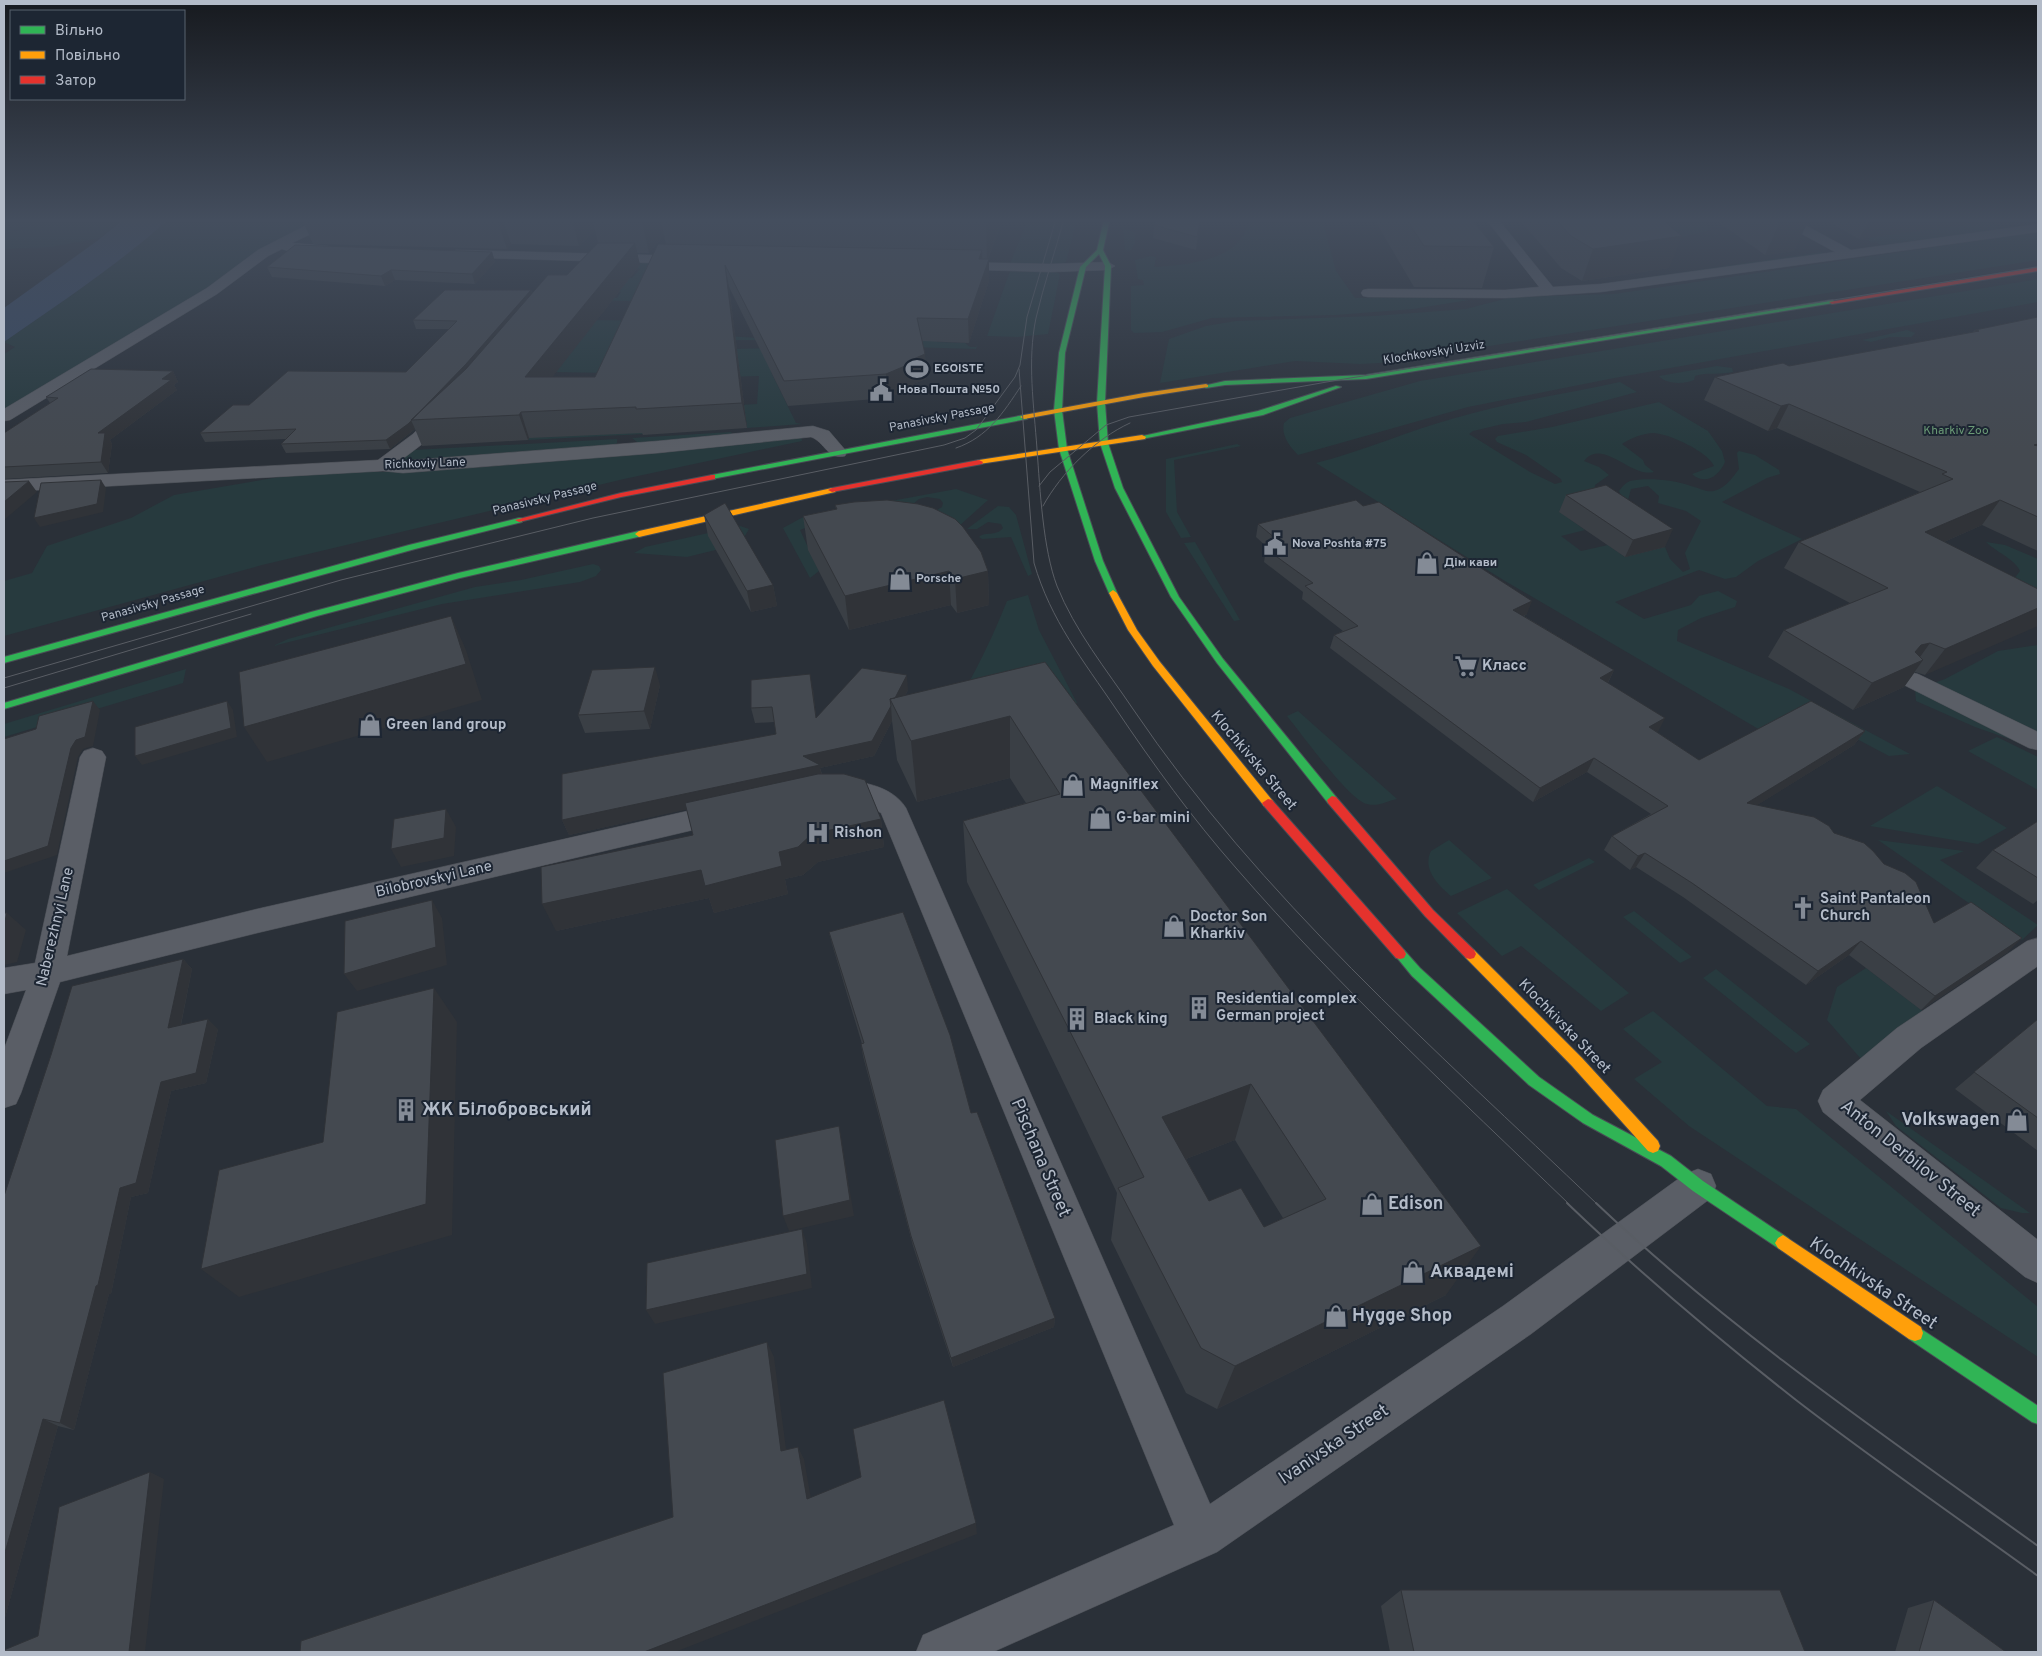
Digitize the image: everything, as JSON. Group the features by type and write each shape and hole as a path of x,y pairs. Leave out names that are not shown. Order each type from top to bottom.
{"main road":[{"name":"Klochkivska Street","path":"1076,296 1062,353 1058,410 1063,449 1099,561 1120,610 1149,655 1194,714 1317,861 1416,972 1534,1080 1588,1119 1666,1160"},
{"name":"Klochkivska Street","path":"1106,296 1101,403 1104,443 1119,488 1175,597 1220,661 1364,839 1429,913 1578,1062 1666,1160 1698,1186 2038,1416"},
{"name":"Klochkovskyi Uzviz","path":"1101,403 1224,383 1366,378 1865,296"},
{"name":"Klochkovskyi Uzviz","path":"1063,449 1170,433 1260,413 1366,378"},
{"name":"Panasivsky Passage","path":"4,660 198,605 440,540 620,495 1101,403"},
{"path":"4,706 314,614 458,576 812,493 1063,449"}],"street":[{"path":"4,416 205,296"},
{"path":"383,465 419,438 458,398"},
{"name":"Richkoviy Lane","path":"4,486 383,465 403,467 658,448 813,431 824,435 838,452"},
{"path":"1910,679 2038,742"},
{"name":"Naberezhnyi Lane","path":"4,1093 48,974 93,757"},
{"name":"Pischana Street","path":"813,792 831,789 849,789 866,792 881,799 892,808 1201,1536"},
{"name":"Bilobrovskyi Lane","path":"4,981 48,974 257,921 755,806"},
{"name":"Anton Derbilov Street","path":"2038,950 1909,1038 1835,1101 2038,1264"},
{"name":"Ivanivska Street","path":"940,1652 1201,1536 1517,1320 1698,1186"}],"green space":[{"path":"69,296 198,296 4,417 4,354 15,347 4,342"},
{"path":"557,296 617,298 618,296 705,296 700,304 692,304 693,302 565,300 554,318 558,320 548,335 570,335 581,320 682,321 674,334 695,335 694,340 725,340 724,336 794,340 734,340 732,349 772,348 770,358 804,357 803,370 771,372 796,423 802,424 747,428 746,421 731,423 731,414 721,415 721,406 757,404 759,376 727,377 722,403 705,404 705,410 687,411 685,404 640,405 632,413 651,413 647,415 643,434 528,440 538,418 505,417 482,419 473,422 454,444 420,444 443,423 472,422 476,417 453,416 452,413 457,410 469,407 500,409 505,400 488,400 493,394 533,402 717,401 731,349 629,346 612,373 551,372 557,362 501,360 520,339 544,339 547,335 527,333"},
{"path":"1001,296 1056,296 1048,334 1017,337 987,336"},
{"path":"1131,296 1354,296 1355,298 1414,297 1469,300 1413,309 1336,315 1212,318 1162,332 1134,333 1131,330"},
{"path":"1806,296 1380,363 1295,361 1160,383 1169,339 1206,326 1236,321 1374,316 1466,309 1512,297"},
{"path":"1933,296 2038,296 2038,302 1609,379 1468,407 1298,455 1285,436 1284,423 1290,418 1420,381"},
{"path":"794,305 807,306 801,316 811,317 809,321 804,321 800,329 825,330 826,328 838,328 837,331 864,332 865,330 877,330 876,333 939,337 937,342 965,343 970,347 976,347 978,343 976,349 806,344 806,341 829,342 833,333 790,330 775,325 770,320 777,309"},
{"path":"1907,330 1915,333 1911,337 1890,337 1871,342 1862,340"},
{"path":"1717,366 1732,368 1733,372 1695,376 1694,380 1681,383 1666,381 1659,376"},
{"path":"1620,382 1637,392 1526,422 1503,424 1473,431 1469,434 1530,472 1555,484 1562,482 1561,479 1526,455 1497,442 1495,439 1498,436 1552,427 1659,402 1708,431 1722,451 1725,462 1711,478 1697,478 1692,474 1714,466 1697,450 1661,434 1646,434 1622,444 1643,460 1645,465 1654,472 1636,469 1599,453 1591,455 1584,461 1599,467 1609,475 1595,485 1594,497 1560,512 1585,530 1561,536 1581,551 1608,545 1625,557 1665,547 1670,559 1683,572 1690,569 1685,553 1701,521 1686,511 1658,503 1659,496 1648,486 1631,489 1628,500 1622,497 1619,491 1624,485 1630,481 1644,479 1661,480 1714,491 1727,484 1739,469 1737,453 1739,451 1755,455 1779,470 1780,474 1767,478 1722,502 1802,539 1758,561 1736,577 1725,579 1699,570 1615,602 1644,619 1691,605 1699,596 1718,591 1737,601 1735,607 1701,618 1678,630 1677,641 1789,689 1910,754 1889,756 1806,712 1767,734 1505,581 1316,463 1475,412"},
{"path":"731,432 732,434 645,443 637,442 632,438"},
{"path":"801,434 802,441 624,479 262,565 4,636 4,581 32,573 47,546 131,518 174,495 309,472 388,472 482,467"},
{"path":"617,439 617,443 614,445 399,462 401,457 413,450"},
{"path":"1237,444 1241,446 1174,460 1177,512 1191,537 1181,538 1166,512 1166,459"},
{"path":"956,489 988,500 959,526 932,513 942,507 943,503 940,499 927,497 919,499 913,504 853,508"},
{"path":"998,506 1009,507 1016,515 1032,574 1028,576 1011,537 982,539 979,537 984,534 1000,531 1003,528 1001,524 988,522 977,529 967,529"},
{"path":"805,516 815,524 800,530 819,571 810,578 783,528"},
{"path":"740,526 749,529 740,544 687,557 634,553 645,547"},
{"path":"1195,542 1240,620 1234,621 1184,543"},
{"path":"1986,542 2005,545 2038,559 2038,620 2014,579 2020,571 2018,567"},
{"path":"593,564 599,566 601,570 596,576 580,582 442,604 273,646 288,639 475,587 521,580"},
{"path":"1028,595 1039,630 1077,703 938,736 976,670 1007,601"},
{"path":"2038,645 2038,749 1975,727 1916,701 1915,690 1945,679 1998,651"},
{"path":"186,669 183,683 4,737 4,724"},
{"path":"1298,711 1397,799 1371,805 1359,800 1337,779 1287,716"},
{"path":"1997,737 2038,757 2038,790 1968,751"},
{"path":"1937,786 2007,828 1978,844 1870,826"},
{"path":"1449,840 1492,878 1451,896 1446,892 1433,876 1428,864 1431,851"},
{"path":"1878,840 1964,851 1940,860 2038,925 2022,940"},
{"path":"1589,858 1595,862 1539,890 1533,885"},
{"path":"1507,889 1629,993 1601,1011 1521,946 1502,956 1457,913"},
{"path":"1634,911 1692,957 1680,963 1623,917"},
{"path":"1866,968 1928,1015 1861,1059 1827,1020 1837,987"},
{"path":"1716,969 1810,1044 1796,1053 1703,978"},
{"path":"1653,1011 1767,1106 1796,1109 2038,1307 2038,1357 1689,1126 1634,1079 1662,1062 1623,1029"},
{"path":"1886,1111 2030,1213 2001,1208 1896,1126"}],"water":[{"path":"20,296 69,296 4,342 4,308"}],"building":[{"path":"438,296 525,296 466,364 408,424 386,440 281,444 296,429 200,433 233,405 249,405 288,371 406,372 457,321 413,320"},
{"path":"529,296 591,296 525,377 595,377 633,296 729,296 742,403 636,409 636,407 521,412 519,415 411,420 466,369"},
{"path":"741,296 976,296 968,319 917,318 925,354 911,360 912,363 886,374 784,381"},
{"path":"2038,317 2038,444 2034,445 2038,446 2038,517 2000,500 1925,532 2038,589 2038,608 1945,649 1930,643 1921,645 1915,652 1923,660 1872,683 1784,630 1888,588 1799,542 1953,479 1942,474 1947,472 1789,404 1781,406 1715,377 1783,363 1789,366 1979,331 1975,330"},
{"path":"91,369 173,371 162,379 171,380 98,433 105,433 101,462 4,467 4,433 58,398 46,397"},
{"path":"101,480 97,504 34,518 41,483"},
{"path":"29,481 4,502 4,482"},
{"path":"1606,485 1673,529 1633,540 1566,495"},
{"path":"887,500 933,508 955,519 981,552 988,571 955,579 949,571 845,596 803,516 837,509 835,505"},
{"path":"1356,500 1363,506 1379,502 1532,601 1513,610 1614,670 1600,678 1665,718 1649,727 1699,760 1811,701 1865,731 1747,803 1814,817 1829,826 1834,833 1864,843 1884,864 1905,873 1916,882 1934,923 1971,902 2022,938 1935,996 1861,941 1818,971 1692,883 1645,853 1638,856 1612,836 1668,806 1594,758 1540,788 1334,635 1358,626 1305,586 1313,583 1266,549 1281,543 1258,524"},
{"path":"725,503 773,585 747,591 704,515"},
{"path":"451,616 466,664 244,727 239,672"},
{"path":"1045,662 1481,1246 1235,1366 1201,1348 1118,1188 1144,1177 963,821 1060,794 1010,716 911,741 890,699","holes":["1251,1084 1326,1199 1264,1227 1241,1188 1209,1201 1162,1117"]},
{"path":"655,667 644,711 578,715 592,670"},
{"path":"862,668 907,675 895,698 890,699 891,706 872,741 803,756 820,765 562,820 562,774 776,734 772,707 751,708 751,680 810,674 816,718"},
{"path":"93,701 85,737 76,740 71,748 48,846 4,861 4,739 36,729 39,716"},
{"path":"227,701 231,728 135,756 135,727"},
{"path":"818,774 844,774 865,780 881,819 812,834 798,847 779,852 782,866 705,886 701,870 542,904 541,867 693,835 685,803"},
{"path":"446,809 444,838 391,849 394,819"},
{"path":"2038,821 2038,878 1993,850"},
{"path":"432,900 436,947 344,974 345,921"},
{"path":"903,912 950,1035 971,1113 977,1112 1055,1318 951,1358 911,1236 861,1044 864,1043 829,932"},
{"path":"4,913 7,913 4,925"},
{"path":"183,959 168,1028 208,1019 196,1073 161,1082 136,1183 120,1188 98,1285 96,1286 60,1423 43,1419 4,1556 4,1196 72,986"},
{"path":"434,988 426,1204 201,1269 219,1170 323,1142 337,1012"},
{"path":"2038,1019 2038,1118 1974,1072"},
{"path":"839,1126 850,1200 783,1216 775,1140"},
{"path":"802,1229 807,1274 646,1310 647,1263"},
{"path":"767,1342 781,1451 798,1447 807,1499 861,1477 853,1429 944,1400 976,1523 644,1652 300,1652 301,1641 673,1517 663,1373"},
{"path":"150,1472 129,1652 4,1652 4,1650 38,1636 59,1507"},
{"path":"1401,1590 1780,1590 1805,1652 1414,1652"},
{"path":"1934,1600 2006,1652 1919,1652"}],"tram line":[{"path":"4,678 341,580 593,518 944,445 965,438 976,430 1015,377 1020,365 1027,317 1033,296"},
{"path":"1039,486 1033,400 1032,351 1033,334 1041,296"},
{"path":"1039,486 1050,472 1106,425 1129,417 1338,380 1857,296"},
{"path":"1019,369 1020,387"},
{"path":"956,448 986,431 1001,415 1020,387"},
{"path":"1020,387 1034,563 1049,603 1080,657 1188,810 1275,912 1398,1039 1569,1204"},
{"path":"1043,506 1059,481 1080,458 1104,438 1130,423"},
{"path":"1039,486 1048,555 1064,603 1102,664 1183,778 1236,844 1352,968 1412,1028 1597,1204"},
{"path":"4,688 251,614"},
{"path":"1567,1203 1622,1255 1737,1353 1796,1400 2038,1576"},
{"path":"1596,1203 1701,1296 1811,1382 2038,1546"}],"traffic: fast":[{"path":"1076,296 1062,353 1058,410 1063,449 1099,561 1113,593"},
{"path":"1106,296 1101,403 1104,443 1119,488 1175,597 1220,661 1332,800"},
{"path":"1206,386 1225,383 1366,377 1832,302"},
{"path":"1142,437 1260,413 1338,387"},
{"path":"712,477 1024,417"},
{"path":"4,660 412,547 519,520"},
{"path":"4,706 314,614 458,576 639,534"},
{"path":"1400,954 1416,972 1534,1081 1588,1119 1666,1161 1698,1186 1783,1243"},
{"path":"1915,1333 2038,1416"}],"traffic: slow":[{"path":"1024,417 1144,395 1206,386"},
{"path":"979,462 1142,437"},
{"path":"639,534 832,490"},
{"path":"1113,593 1132,630 1156,664 1268,803"},
{"path":"1470,954 1577,1062 1653,1146"},
{"path":"1783,1243 1915,1333"}],"traffic: jam":[{"path":"1832,302 1868,296"},
{"path":"832,490 979,462"},
{"path":"519,520 621,495 712,477"},
{"path":"1332,800 1429,913 1470,954"},
{"path":"1268,803 1400,954"}],"place":[{"name":"EGOISTE","path":"917,369"},
{"name":"Нова Пошта №50","path":"881,390"},
{"name":"Nova Poshta #75","path":"1275,544"},
{"name":"Дім кави","path":"1427,563"},
{"name":"Porsche","path":"900,579"},
{"name":"Класс","path":"1466,666"},
{"name":"Green land group","path":"370,725"},
{"name":"Magniflex","path":"1073,785"},
{"name":"G-bar mini","path":"1100,818"},
{"name":"Rishon","path":"818,833"},
{"name":"Saint Pantaleon Church","path":"1803,908"},
{"name":"Doctor Son Kharkiv","path":"1174,926"},
{"name":"Residential complex German project","path":"1199,1008"},
{"name":"Black king","path":"1077,1019"},
{"name":"ЖК Білобровський","path":"406,1110"},
{"name":"Volkswagen","path":"2017,1120"},
{"name":"Edison","path":"1372,1204"},
{"name":"Аквадемi","path":"1413,1272"},
{"name":"Hygge Shop","path":"1336,1316"}],"park label":[{"name":"Kharkiv Zoo","path":"1956,431"}]}
